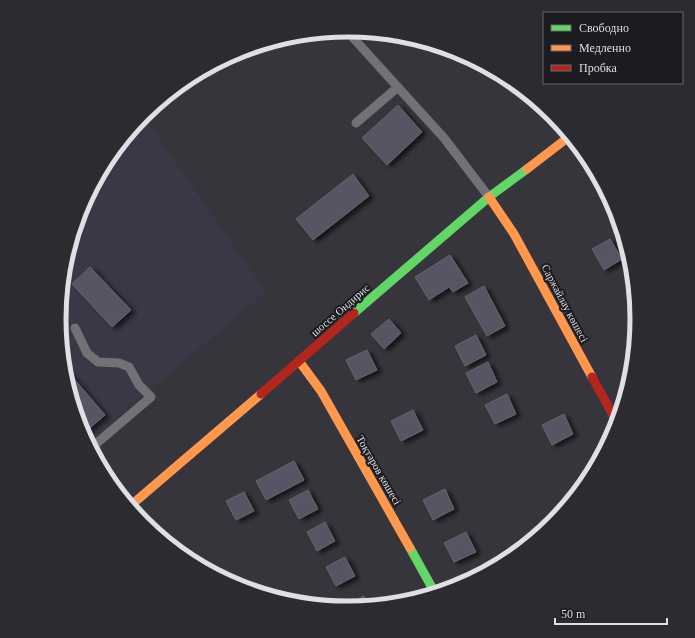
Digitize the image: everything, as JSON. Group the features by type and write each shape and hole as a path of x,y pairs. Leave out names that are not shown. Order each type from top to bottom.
{"main road":[{"name":"шоссе Ондирис","path":"134,503 489,197 565,140"},
{"name":"Саржайлау көшесі","path":"489,197 514,234 613,415"},
{"name":"Тоқтаров көшесі","path":"299,361 321,391 432,588"}],"lane":[{"path":"353,37 444,138 489,197"},
{"path":"356,123 398,87"},
{"path":"75,328 87,353 98,362 119,363 129,367 139,385 151,397 95,444"}],"shaded area":[{"path":"147,121 266,292 93,439 80,410 68,356 66,337 66,301 71,264 80,228 103,178 124,147"}],"building":[{"path":"398,105 422,132 387,165 362,138"},
{"path":"353,174 369,196 313,240 296,219"},
{"path":"610,239 622,259 604,270 592,249"},
{"path":"450,255 468,283 453,292 449,287 429,300 415,277"},
{"path":"90,267 131,310 112,327 72,284"},
{"path":"484,286 505,326 487,336 465,297"},
{"path":"389,319 401,333 384,349 371,334"},
{"path":"476,335 486,355 465,366 455,346"},
{"path":"367,350 377,370 356,380 346,360"},
{"path":"488,362 497,382 476,393 466,373"},
{"path":"71,376 105,415 88,430 80,410"},
{"path":"507,394 516,414 495,424 485,405"},
{"path":"413,410 423,430 401,441 391,421"},
{"path":"564,414 573,434 552,445 542,425"},
{"path":"294,461 304,480 266,500 256,481"},
{"path":"445,489 454,509 433,520 423,500"},
{"path":"308,490 318,509 299,519 289,500"},
{"path":"244,492 254,511 236,520 226,501"},
{"path":"325,522 335,541 317,551 307,532"},
{"path":"466,532 476,552 454,562 444,543"},
{"path":"345,557 355,576 336,586 326,567"},
{"path":"364,596 366,600 354,601"}],"traffic: fast":[{"path":"354,313 489,197 527,169"},
{"path":"410,548 432,588"}],"traffic: slow":[{"path":"527,169 565,140"},
{"path":"489,197 514,234 592,377"},
{"path":"299,361 321,391 410,548"},
{"path":"134,503 261,394"}],"traffic: jam":[{"path":"261,394 354,313"},
{"path":"592,377 613,415"}]}
